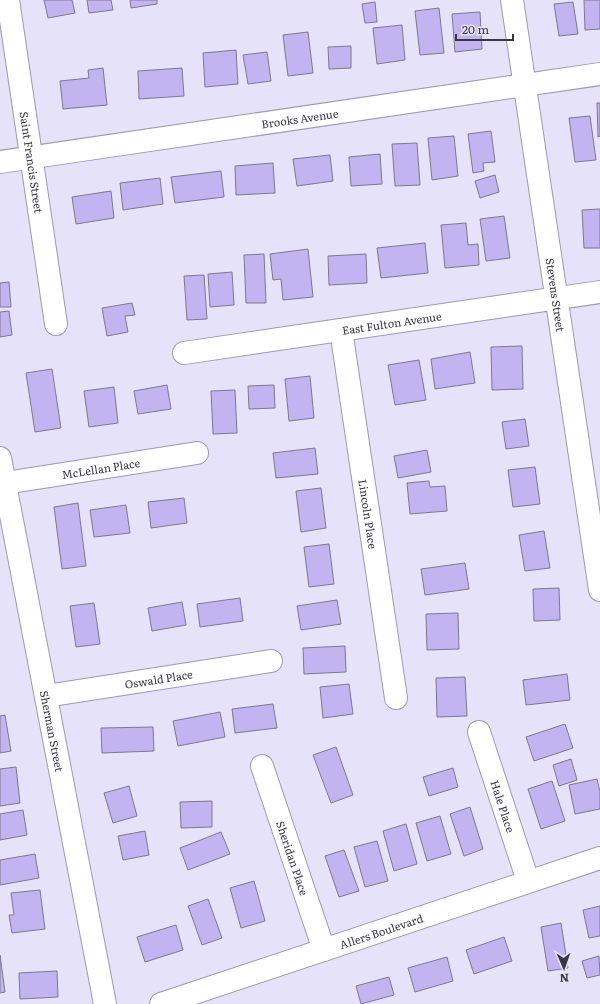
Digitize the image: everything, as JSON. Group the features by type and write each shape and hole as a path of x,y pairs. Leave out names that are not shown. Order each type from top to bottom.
{"street":[{"name":"Saint Francis Street","path":"8,0 56,324"},
{"name":"Stevens Street","path":"512,0 600,590"},
{"name":"Brooks Avenue","path":"0,162 600,74"},
{"name":"East Fulton Avenue","path":"184,353 600,292"},
{"name":"Lincoln Place","path":"341,330 396,698"},
{"name":"McLellan Place","path":"5,483 197,453"},
{"name":"Sherman Street","path":"0,458 105,1004"},
{"name":"Oswald Place","path":"46,696 271,661"},
{"name":"Hale Place","path":"479,732 528,881"},
{"name":"Sheridan Place","path":"262,766 324,950"},
{"name":"Allers Boulevard","path":"161,1004 600,858"}],"building":[{"path":"44,0 72,0 75,13 48,18"},
{"path":"87,0 111,0 113,10 89,13"},
{"path":"130,0 157,0 157,4 131,8"},
{"path":"584,0 600,0 600,29 585,30"},
{"path":"375,2 377,22 365,23 362,4"},
{"path":"573,2 578,34 559,36 554,4"},
{"path":"439,8 444,53 420,55 415,11"},
{"path":"480,12 482,49 455,52 452,14"},
{"path":"402,25 405,60 377,64 373,28"},
{"path":"308,32 313,73 288,76 283,35"},
{"path":"351,46 351,68 329,69 328,47"},
{"path":"236,50 238,84 205,87 203,53"},
{"path":"267,52 271,81 248,84 243,55"},
{"path":"103,68 107,105 63,109 60,81 89,78 88,70"},
{"path":"182,68 184,96 139,99 138,71"},
{"path":"597,103 600,103 600,136 598,137"},
{"path":"590,116 596,160 575,162 569,118"},
{"path":"491,131 495,162 483,163 484,171 473,173 468,134"},
{"path":"454,136 458,176 432,180 428,138"},
{"path":"417,143 420,185 395,186 392,144"},
{"path":"380,154 382,184 351,186 349,157"},
{"path":"330,155 333,181 297,186 293,159"},
{"path":"273,163 275,193 236,195 235,166"},
{"path":"221,171 224,197 175,203 171,177"},
{"path":"495,175 499,192 480,198 475,181"},
{"path":"160,178 163,204 123,210 120,183"},
{"path":"111,191 114,218 76,224 72,197"},
{"path":"600,209 600,248 584,248 582,210"},
{"path":"504,216 510,258 486,261 480,219"},
{"path":"466,223 468,245 478,244 479,265 445,268 441,225"},
{"path":"425,243 428,273 381,278 377,248"},
{"path":"308,249 313,297 283,300 281,279 273,280 270,254"},
{"path":"264,254 266,303 246,303 244,255"},
{"path":"366,254 367,283 329,285 328,256"},
{"path":"232,272 234,305 210,307 208,274"},
{"path":"204,275 207,319 187,320 184,276"},
{"path":"9,282 11,307 0,307 0,283"},
{"path":"132,303 135,315 125,316 128,332 107,336 102,308"},
{"path":"9,311 12,335 0,337 0,312"},
{"path":"522,346 523,389 492,390 491,347"},
{"path":"470,352 475,383 435,389 431,359"},
{"path":"419,360 426,400 395,405 388,365"},
{"path":"52,369 61,428 35,432 26,373"},
{"path":"310,376 314,418 289,421 285,379"},
{"path":"167,385 171,409 138,414 134,391"},
{"path":"274,385 275,408 249,409 248,386"},
{"path":"114,387 118,423 89,427 84,391"},
{"path":"235,390 237,433 213,434 211,391"},
{"path":"525,419 529,446 506,449 502,422"},
{"path":"315,448 318,474 276,478 273,453"},
{"path":"427,450 431,472 398,478 394,456"},
{"path":"535,467 540,504 513,507 508,470"},
{"path":"429,481 430,487 445,486 447,511 410,514 407,483"},
{"path":"321,488 326,528 301,532 296,491"},
{"path":"184,498 187,523 151,528 148,502"},
{"path":"78,503 86,566 62,569 54,507"},
{"path":"126,505 130,533 94,537 90,510"},
{"path":"544,531 550,568 525,571 519,535"},
{"path":"329,544 334,584 309,587 304,547"},
{"path":"465,563 469,589 425,595 421,569"},
{"path":"559,588 560,620 534,621 533,589"},
{"path":"240,598 243,621 200,627 197,604"},
{"path":"337,600 341,624 301,630 297,606"},
{"path":"182,602 186,625 152,631 148,608"},
{"path":"94,603 100,644 76,647 70,606"},
{"path":"458,613 459,649 427,650 426,614"},
{"path":"345,646 346,672 304,674 303,648"},
{"path":"567,674 570,700 526,705 523,680"},
{"path":"465,677 467,716 437,717 436,678"},
{"path":"349,684 353,714 323,718 320,687"},
{"path":"273,704 277,728 235,733 232,709"},
{"path":"220,712 225,737 178,746 173,721"},
{"path":"5,715 11,751 0,753 0,716"},
{"path":"565,724 573,748 534,761 526,737"},
{"path":"153,727 154,751 102,753 101,728"},
{"path":"336,747 353,795 331,803 313,755"},
{"path":"571,759 577,780 559,786 553,765"},
{"path":"16,767 20,803 0,806 0,769"},
{"path":"453,768 458,787 429,796 423,777"},
{"path":"597,779 600,792 600,809 575,814 569,785"},
{"path":"552,781 565,821 541,829 528,789"},
{"path":"129,786 137,816 113,823 104,793"},
{"path":"212,801 212,827 181,828 180,802"},
{"path":"470,807 483,849 464,856 450,814"},
{"path":"23,810 27,835 0,840 0,814"},
{"path":"440,816 451,854 427,861 416,823"},
{"path":"406,824 417,864 394,871 383,831"},
{"path":"145,831 149,855 123,860 118,836"},
{"path":"221,832 230,854 188,870 180,848"},
{"path":"377,841 388,881 365,887 354,847"},
{"path":"344,850 359,891 339,897 325,856"},
{"path":"35,854 39,878 0,885 0,860"},
{"path":"254,881 265,921 241,928 230,888"},
{"path":"40,890 45,929 12,933 9,915 14,915 11,893"},
{"path":"208,899 222,938 202,945 188,906"},
{"path":"600,906 600,936 589,938 583,910"},
{"path":"561,923 568,968 548,971 541,927"},
{"path":"176,925 183,950 145,962 137,937"},
{"path":"504,937 512,961 474,974 466,950"},
{"path":"0,955 5,992 0,993"},
{"path":"599,956 600,975 587,978 582,961"},
{"path":"447,957 453,981 415,992 408,968"},
{"path":"57,971 58,997 20,999 19,973"},
{"path":"389,977 394,995 361,1004 356,986"}]}
